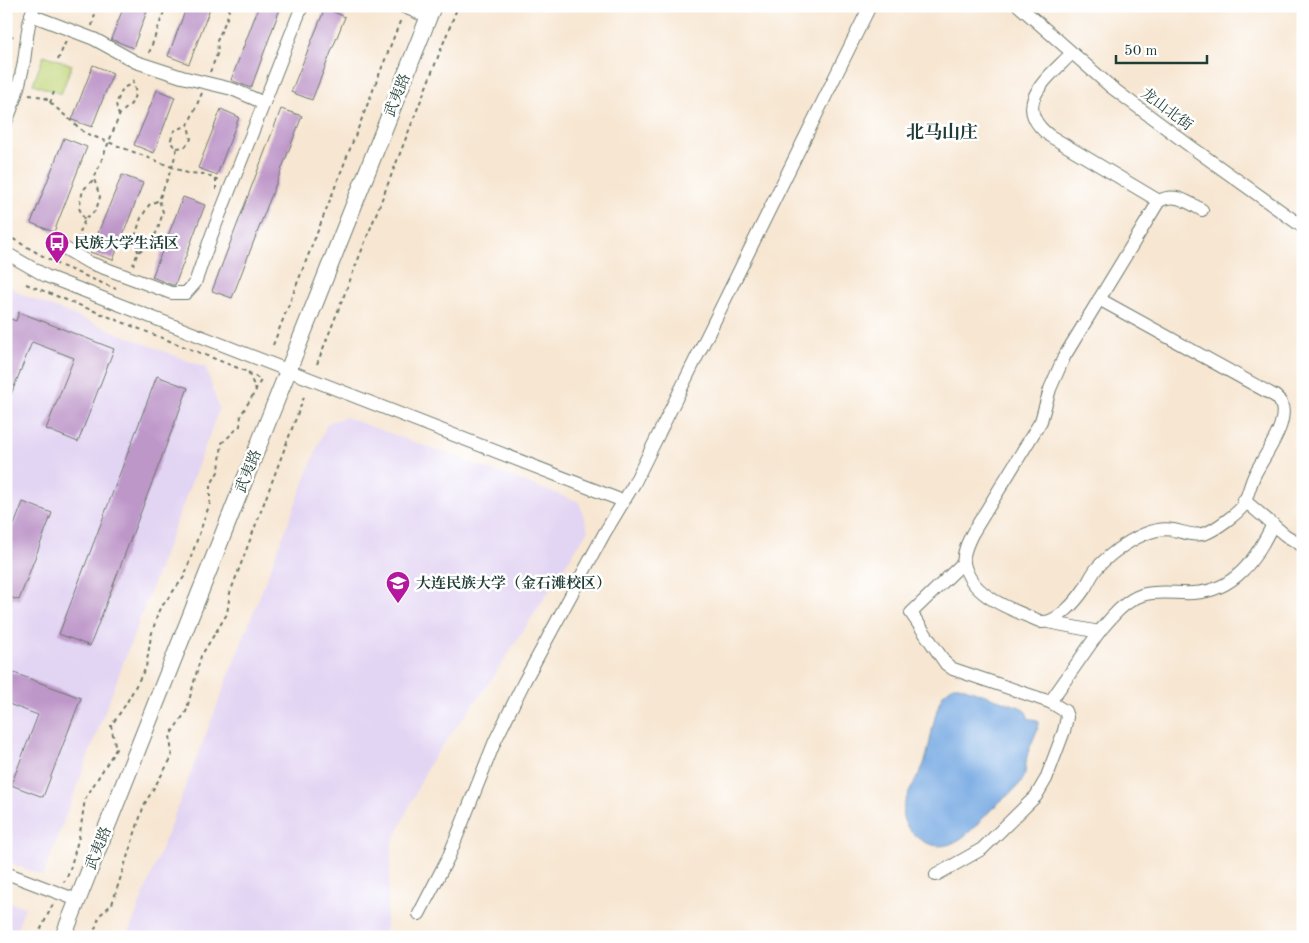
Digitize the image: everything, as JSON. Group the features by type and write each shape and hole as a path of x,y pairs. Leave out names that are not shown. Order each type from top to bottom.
{"main road":[{"name":"武夷路","path":"63,937 431,12"}],"street":[{"path":"54,242 88,262 171,293 186,293 196,283 234,178 302,6"},
{"path":"419,914 449,856 495,741 604,534 634,484 870,6"},
{"name":"龙山北街","path":"1020,6 1111,87 1303,227"},
{"path":"404,7 431,12"},
{"path":"6,122 17,94 24,65 28,23 32,11 70,30 90,37 141,64 232,89 264,103"},
{"path":"1072,53 1040,86 1032,105 1032,118 1040,129 1050,136 1158,201"},
{"path":"1099,632 1042,622 990,598 970,577 964,562 966,547 1041,421 1058,368 1158,201 1166,197 1177,198 1186,200 1202,210"},
{"path":"6,253 46,276 623,501"},
{"path":"1048,622 1066,608 1085,588 1097,568 1119,548 1156,530 1172,530 1188,534 1206,533 1236,512 1242,506 1254,474 1282,426 1283,415 1279,399 1099,299"},
{"path":"1244,500 1303,546"},
{"path":"1050,702 1099,632 1121,607 1142,595 1207,592 1229,581 1242,572 1253,560 1273,524"},
{"path":"936,875 982,849 1036,796 1042,787 1064,731 1067,717 1065,712 1050,702 946,664 911,613 964,562"},
{"path":"6,873 77,900"}],"path":[{"path":"90,37 97,6"},
{"path":"119,117 116,104 123,88 132,83 166,6"},
{"path":"188,125 174,131 170,142 177,148 185,148 191,139 188,125 218,52 217,40 230,6"},
{"path":"317,364 458,6"},
{"path":"273,345 404,7"},
{"path":"58,60 70,30"},
{"path":"84,219 79,208 83,190 94,180 119,117 131,104 136,93 132,83"},
{"path":"50,103 54,92"},
{"path":"17,94 44,97 85,133 187,173 205,174 216,180 228,176 234,178"},
{"path":"138,252 150,245 158,230 163,212 159,200 177,148"},
{"path":"72,252 84,219 96,210 100,197 94,180"},
{"path":"128,277 138,252 135,237 141,218 149,205 159,200"},
{"path":"6,235 58,264 121,291"},
{"path":"26,284 248,372 261,380 241,415 240,426 222,443 219,470 210,486 210,503 184,577 159,610 151,636 146,667 126,704 111,726 116,749 85,799 80,833 72,865 36,937"},
{"path":"248,372 256,390"},
{"path":"92,937 100,915 112,904 144,805 172,757 170,735 186,712 201,656 227,614 230,593 304,397"}],"shaded area":[{"path":"6,284 23,295 206,368 219,409 43,876 6,861"},
{"name":"大连民族大学（金石滩校区）","path":"345,417 579,502 588,530 492,679 429,764 392,844 385,937 127,937 327,423"},
{"path":"6,901 25,907 14,937 6,937"}],"green space":[{"path":"44,55 72,65 61,94 33,84"}],"water":[{"path":"953,686 959,686 1020,707 1026,712 1029,719 1039,722 1039,724 1027,756 1023,779 1018,786 969,832 951,844 941,846 930,844 918,838 905,823 903,811 907,798 924,764 940,701 943,694"}],"building":[{"path":"124,6 149,6 133,48 111,39"},
{"path":"187,6 211,6 189,64 168,56"},
{"path":"259,6 281,6 251,88 231,80"},
{"path":"325,8 345,17 312,100 291,92"},
{"path":"93,65 113,73 92,127 72,120"},
{"path":"157,90 175,97 154,153 134,145"},
{"path":"221,109 239,117 217,175 198,168"},
{"path":"281,109 302,116 232,298 212,291"},
{"path":"64,138 87,147 54,232 31,223"},
{"path":"122,175 143,183 113,260 90,252"},
{"path":"183,197 205,205 175,285 172,285 152,277"},
{"path":"19,312 114,349 78,442 46,429 74,358 32,342 6,407 6,317 16,321"},
{"path":"157,376 188,388 90,646 59,634"},
{"path":"23,502 52,513 19,600 6,596 6,546"},
{"path":"6,670 81,698 43,797 11,785 38,715 6,703"}],"place":[{"name":"民族大学生活区","path":"57,264"},
{"name":"大连民族大学（金石滩校区）","path":"398,604"}],"district":[{"name":"北马山庄","path":"942,132"}]}
